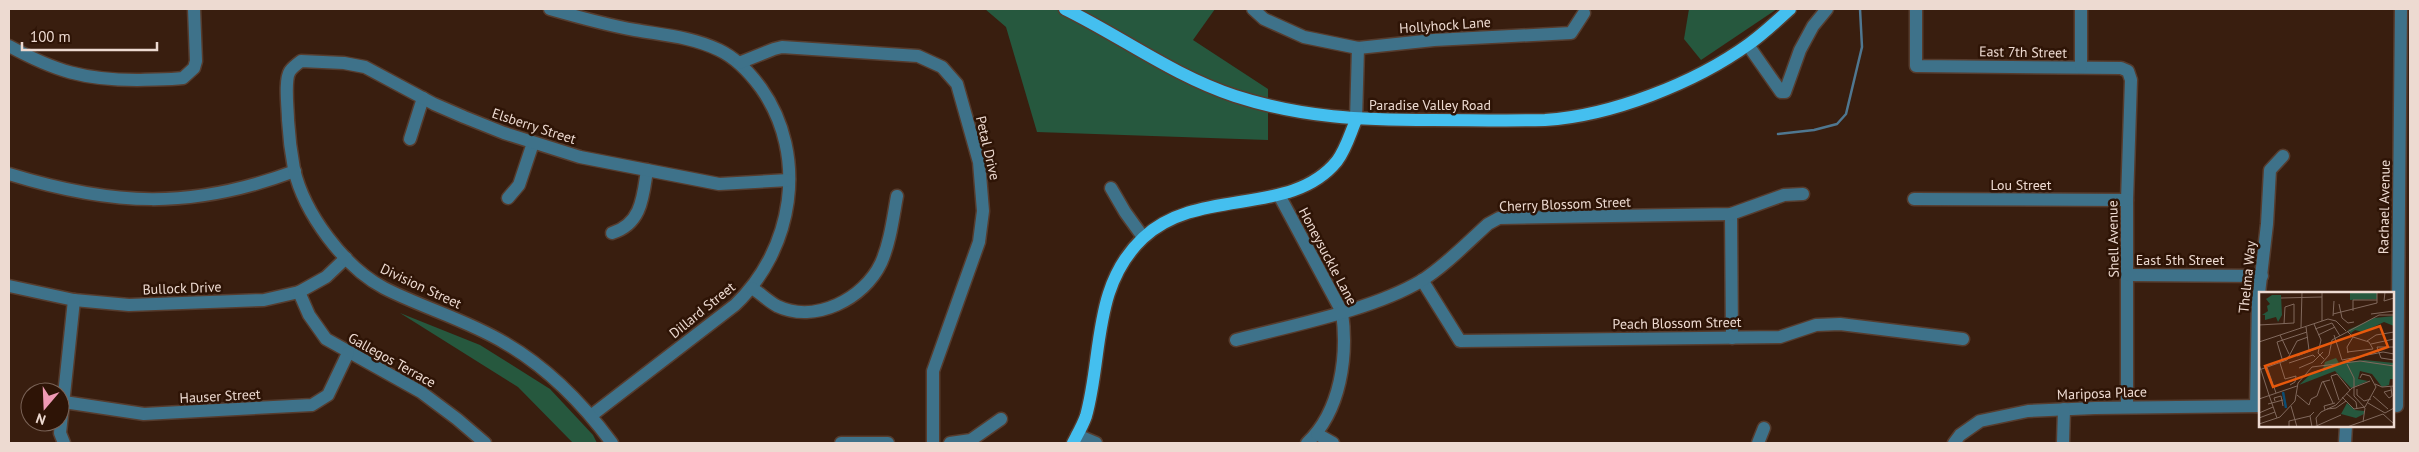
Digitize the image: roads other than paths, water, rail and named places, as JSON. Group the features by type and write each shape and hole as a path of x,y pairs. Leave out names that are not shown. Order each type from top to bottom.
{"main road":[{"name":"Paradise Valley Road","path":"1065,9 1098,25 1156,60 1234,96 1273,108 1356,120 1547,120 1596,112 1645,98 1683,82 1748,45 1790,9"},
{"path":"1075,439 1085,417 1106,298 1116,275 1144,237 1167,222 1190,211 1279,195 1310,183 1336,162 1344,150 1356,120"}],"street":[{"path":"9,46 40,63 86,77 109,80 183,78 189,74 196,61 194,9"},
{"name":"Dillard Street","path":"550,9 626,28 695,40 721,51 738,63 765,94 777,117 785,142 789,180 787,209 780,237 768,264 752,288 735,306 592,415"},
{"name":"Hollyhock Lane","path":"1253,9 1264,19 1304,37 1358,48 1434,40 1571,33 1584,13"},
{"path":"1748,45 1781,92 1784,92 1800,50 1813,26 1827,9"},
{"name":"East 7th Street","path":"1916,9 1916,66 2081,67 2121,68 2128,71"},
{"path":"2081,9 2081,67"},
{"name":"Rachael Avenue","path":"2395,406 2405,135 2402,9"},
{"name":"Petal Drive","path":"738,63 774,49 782,48 910,54 935,62 948,72 957,84 979,162 983,211 979,242 933,370 933,443"},
{"path":"1356,120 1358,48"},
{"name":"Elsberry Street","path":"287,77 290,70 301,62 357,65 382,74 423,98 504,133 580,156 719,184 789,180"},
{"name":"Shell Avenue","path":"2127,407 2127,200 2131,80 2128,71"},
{"name":"Division Street","path":"287,77 289,135 294,171 304,196 319,224 346,258 357,269 383,287 506,343 544,370 592,415 612,443"},
{"path":"410,139 423,98"},
{"path":"508,198 519,185 533,143"},
{"name":"Thelma Way","path":"2260,292 2270,170 2283,156"},
{"path":"612,234 625,228 638,214 648,170"},
{"path":"10,176 74,192 112,198 150,200 214,194 255,185 294,171"},
{"path":"1111,188 1125,212 1144,237"},
{"name":"Cherry Blossom Street","path":"1236,340 1342,312 1394,293 1422,280 1488,224 1500,218 1731,214 1784,194 1802,194"},
{"name":"Honeysuckle Lane","path":"1279,195 1342,312 1344,352 1341,376 1334,401 1317,434 1307,443"},
{"path":"752,288 776,305 797,310 818,310 848,300 872,279 882,261 897,196"},
{"name":"Lou Street","path":"1914,199 2127,200"},
{"path":"1731,214 1732,338"},
{"name":"Bullock Drive","path":"9,286 74,300 154,305 264,300 299,292 326,277 346,258"},
{"name":"East 5th Street","path":"2128,275 2262,276"},
{"name":"Peach Blossom Street","path":"1422,280 1460,341 1780,337 1816,325 1840,324 1963,340"},
{"name":"Gallegos Terrace","path":"299,292 318,330 326,339 348,353 386,370 421,392 457,418 485,443"},
{"name":"Thelma Way","path":"2258,406 2259,296"},
{"path":"66,382 74,300"},
{"name":"Hauser Street","path":"70,403 144,414 312,405 328,395 348,353"},
{"name":"Mariposa Place","path":"1954,443 1960,435 1980,421 2028,411 2127,407 2258,406"},
{"path":"2395,406 2410,406"},
{"path":"2063,443 2064,409"},
{"path":"950,443 971,440 1001,419"},
{"path":"2346,427 2346,443"},
{"path":"1758,443 1764,428"},
{"path":"1317,434 1333,443"},
{"path":"1075,439 1096,443"},
{"path":"841,443 888,443"}],"waterway":[{"path":"1778,134 1814,130 1837,124 1846,114 1862,47 1860,9"}]}
